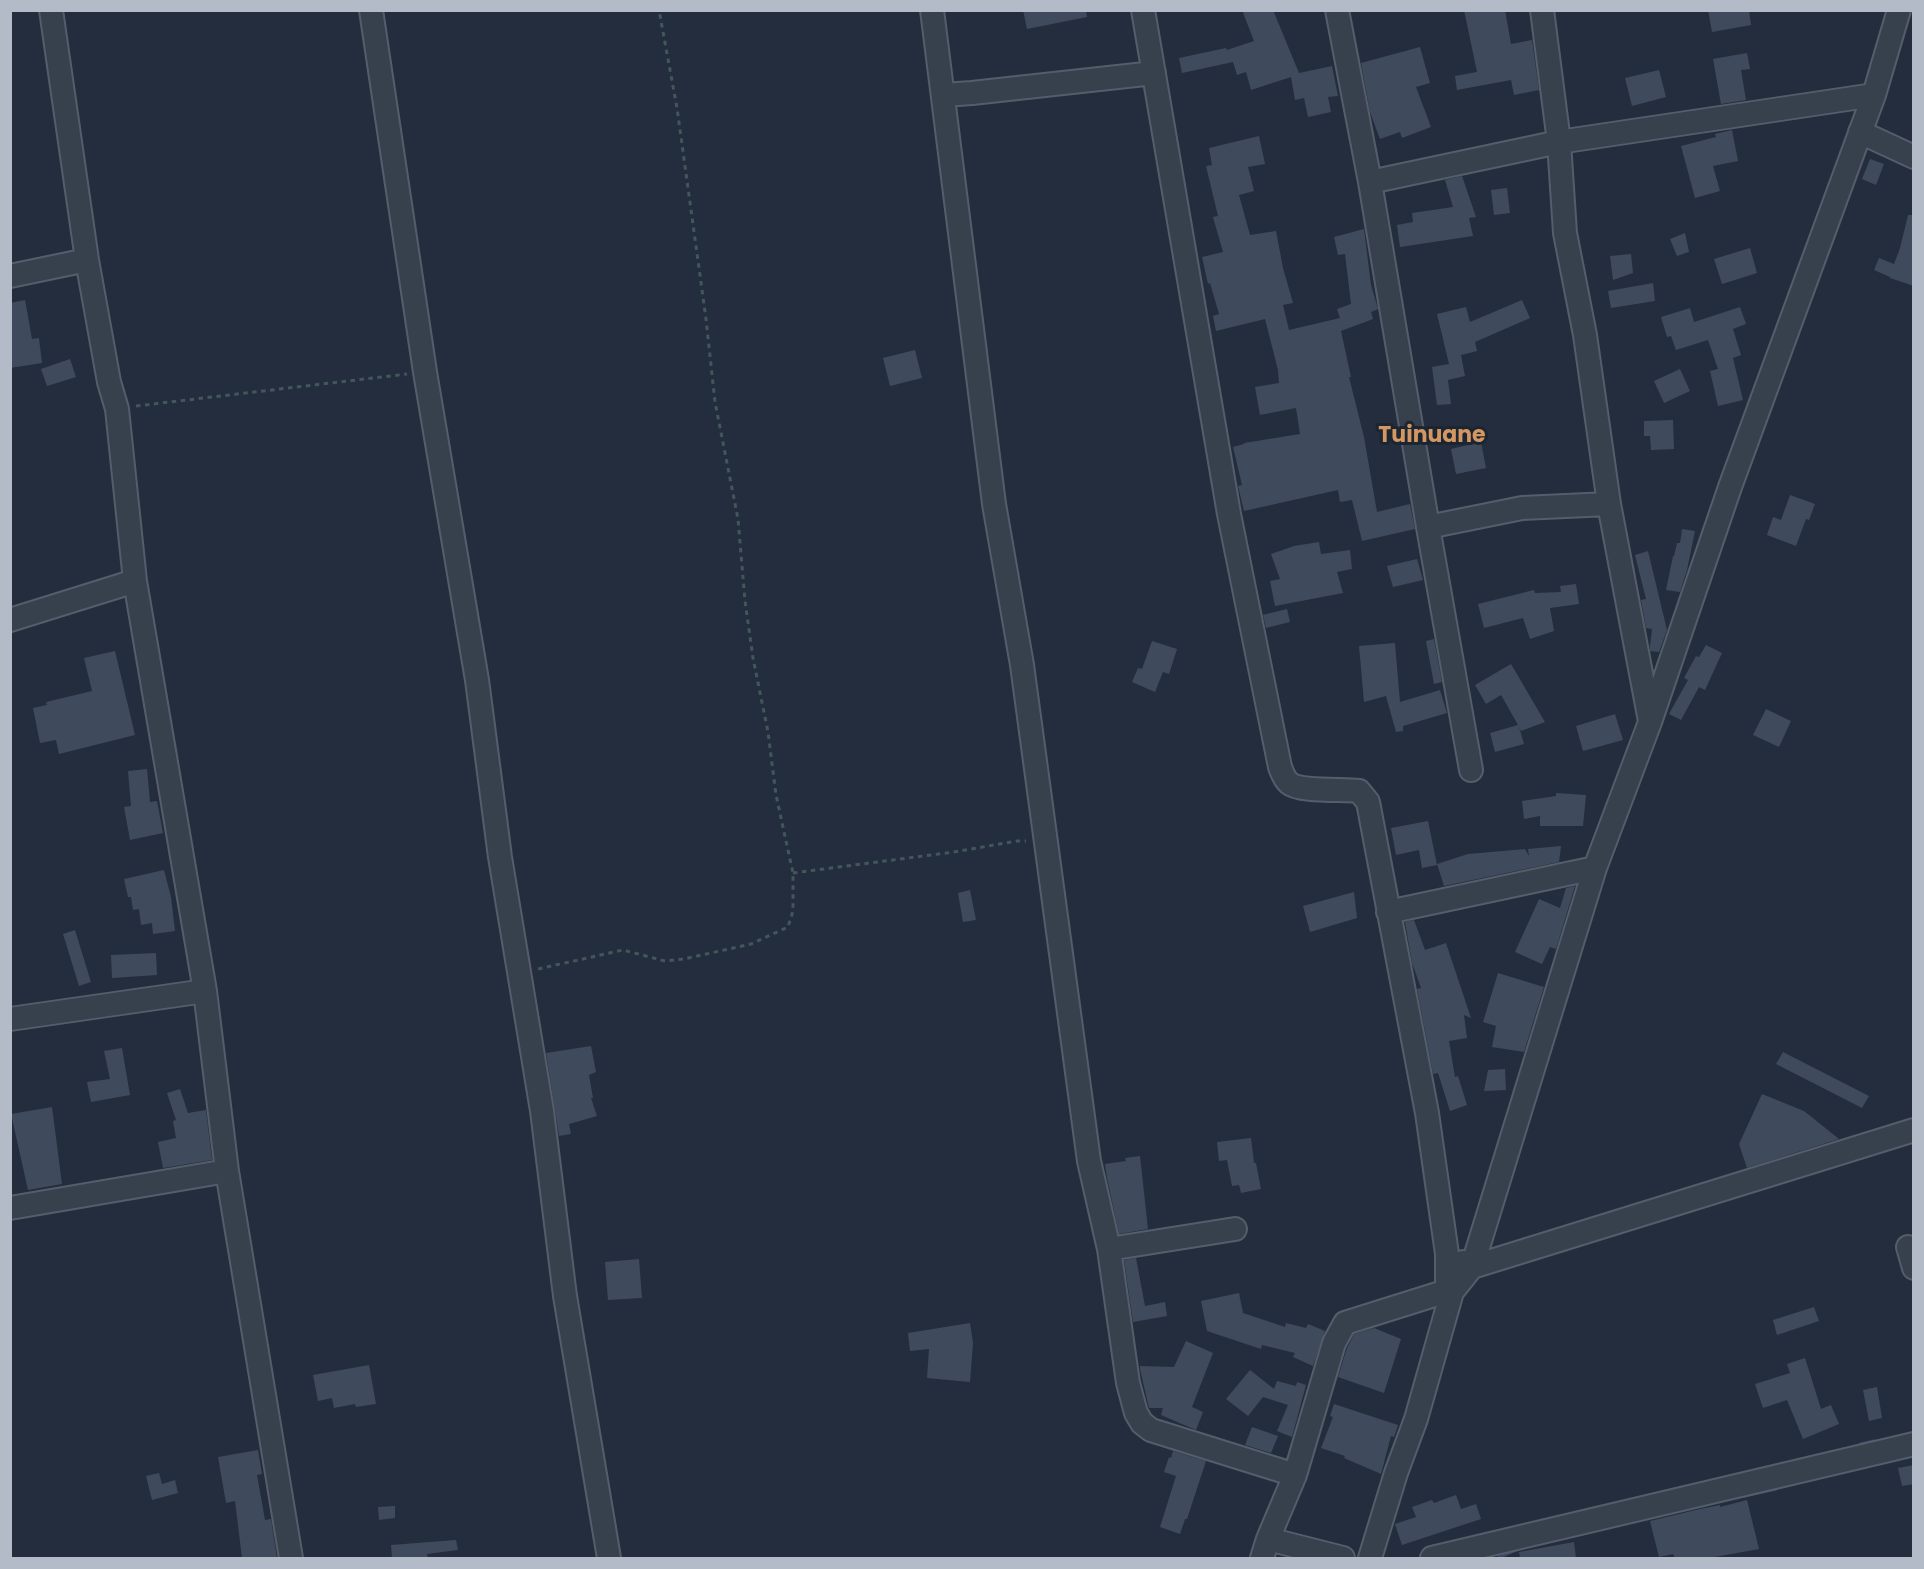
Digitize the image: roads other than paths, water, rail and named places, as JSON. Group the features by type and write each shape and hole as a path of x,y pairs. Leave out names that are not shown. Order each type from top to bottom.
{"street":[{"path":"51,10 87,260 109,382 117,409 135,581 205,990 227,1171 291,1558"},
{"path":"371,10 425,372 477,680 500,857 542,1111 565,1296 609,1558"},
{"path":"932,10 994,504 1022,665 1089,1161 1109,1249 1128,1383 1136,1413 1142,1423 1151,1430 1295,1475"},
{"path":"1143,10 1229,514 1280,767 1288,783 1298,788 1359,791 1368,802 1427,1113 1447,1254 1450,1292 1416,1419 1396,1473 1370,1558"},
{"path":"1337,10 1370,182 1470,770"},
{"path":"1542,10 1559,142 1565,233 1585,336 1609,504 1650,722"},
{"path":"1343,1558 1265,1549 1295,1475 1334,1343 1345,1323 1450,1292 1472,1268 1595,868 1650,722 1730,487 1874,95 1899,10"},
{"path":"943,95 1154,74"},
{"path":"1370,182 1559,142 1874,95"},
{"path":"1860,132 1914,157"},
{"path":"10,276 87,260"},
{"path":"1428,527 1522,508 1609,504"},
{"path":"10,620 135,581"},
{"path":"1388,912 1595,868"},
{"path":"10,1019 205,990"},
{"path":"1447,1254 1472,1268 1914,1130"},
{"path":"10,1208 227,1171"},
{"path":"1109,1249 1235,1229"},
{"path":"1440,1558 1914,1444"}],"waterway":[{"path":"1861,1445 1874,1442"},
{"path":"1744,1495 1776,1488"},
{"path":"1500,1556 1516,1549"}],"district":[{"name":"Tuinuane","path":"1432,436"}]}
